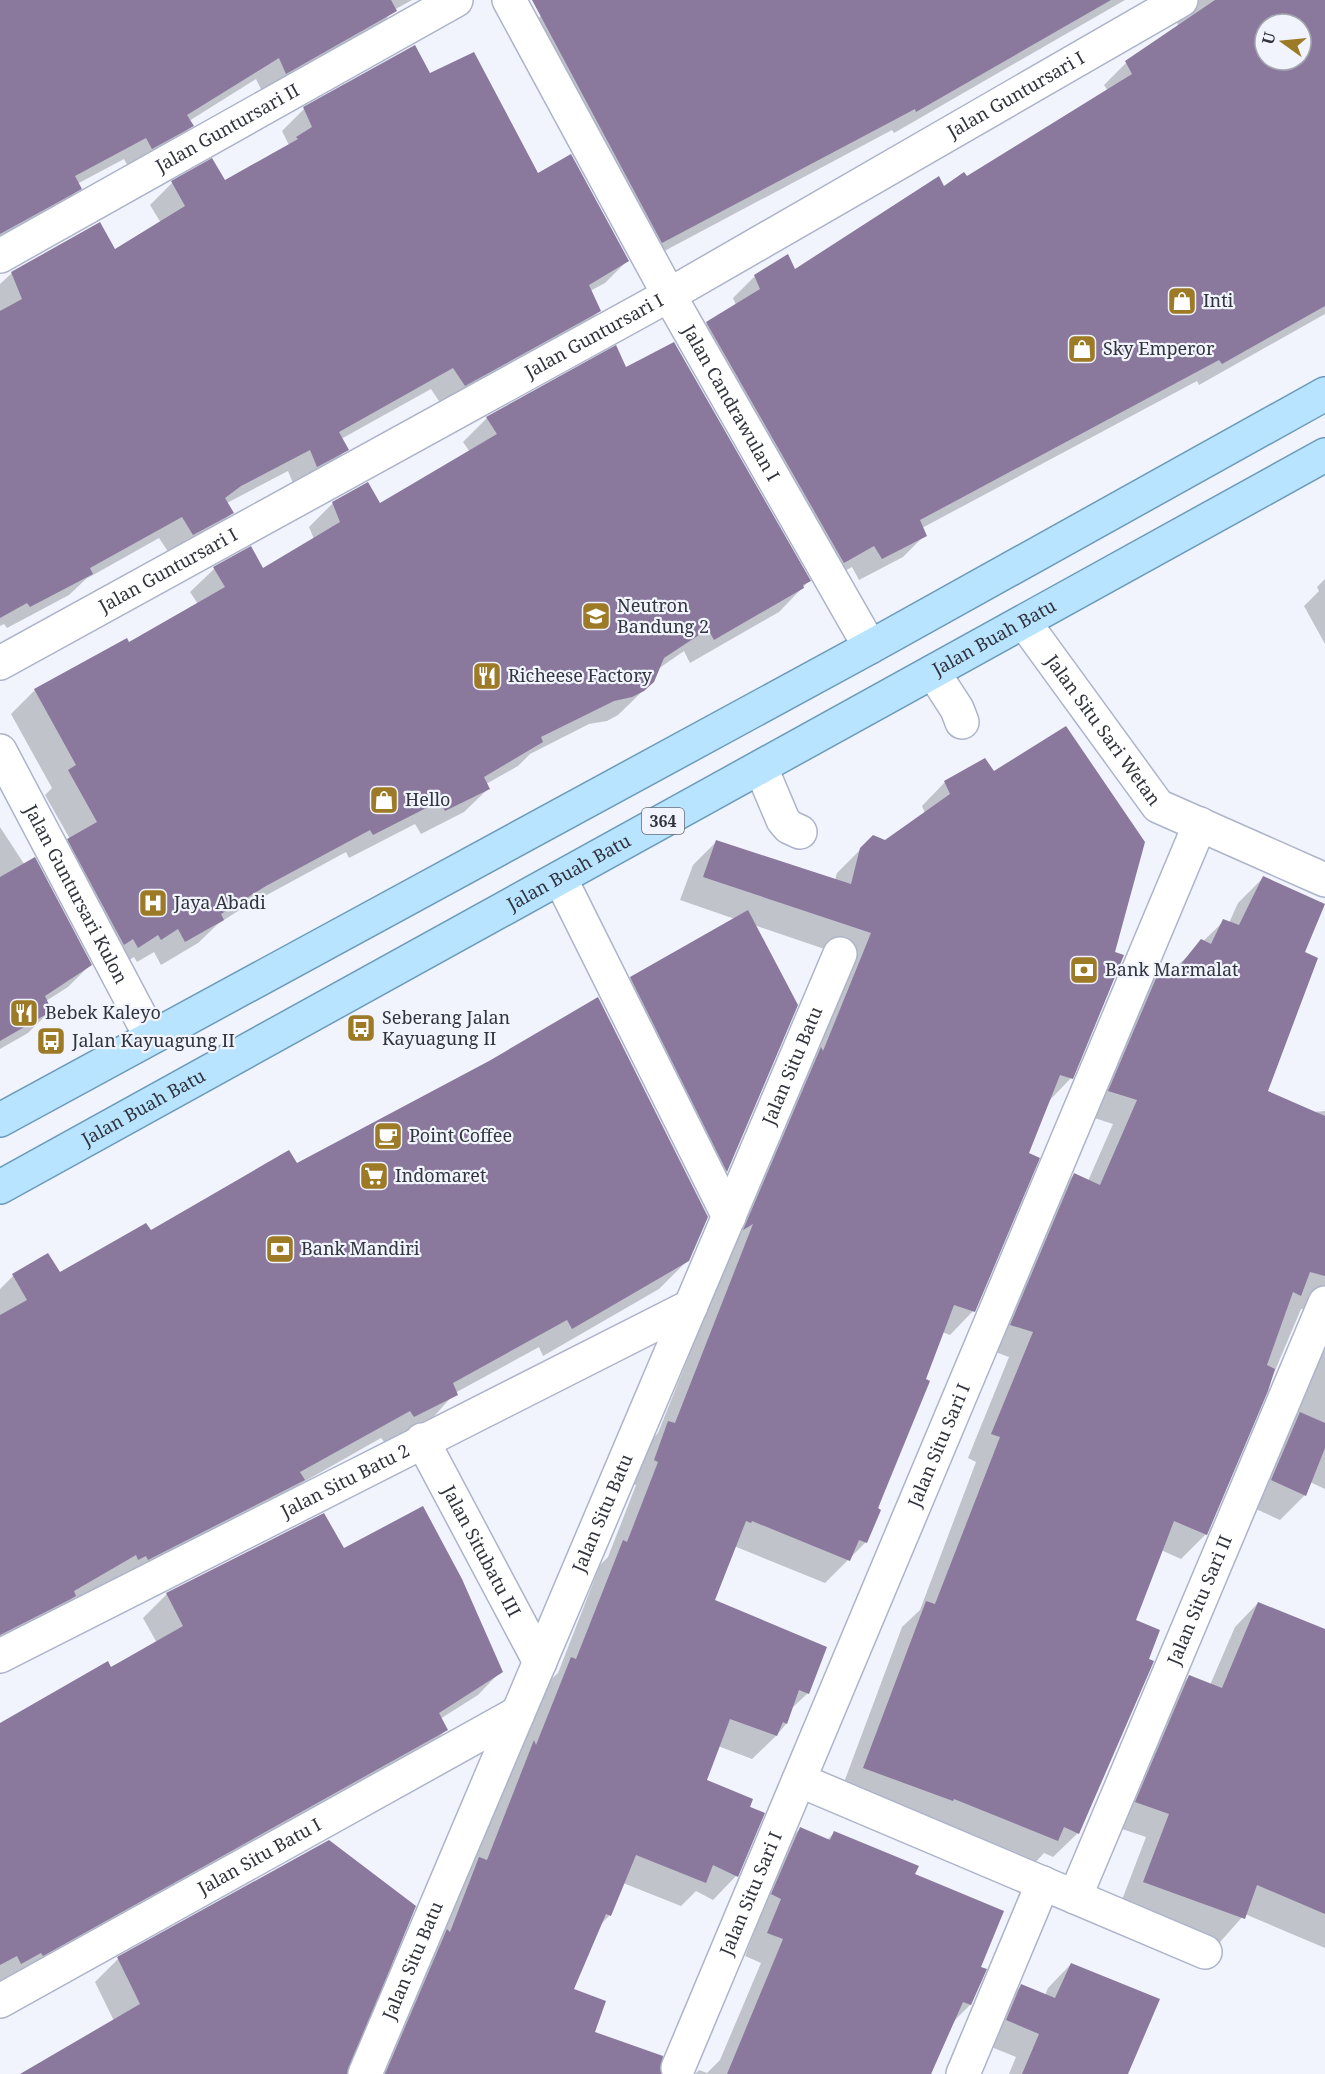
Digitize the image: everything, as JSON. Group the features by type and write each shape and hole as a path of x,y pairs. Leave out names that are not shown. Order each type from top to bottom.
{"main road":[{"path":"0,1120 870,647 1325,394"},
{"name":"Jalan Buah Batu","path":"0,1187 1325,455"}],"street":[{"name":"Jalan Guntursari II","path":"0,256 456,0"},
{"name":"Jalan Candrawulan I","path":"509,0 669,295 870,647"},
{"name":"Jalan Guntursari I","path":"0,663 669,295 1181,0"},
{"name":"Jalan Situ Sari Wetan","path":"1024,622 1158,806 1325,880"},
{"path":"933,672 957,709 962,722"},
{"name":"Jalan Guntursari Kulon","path":"0,751 151,1037"},
{"path":"760,768 783,820 789,827 800,832"},
{"name":"Jalan Situ Sari I","path":"678,2068 1200,824"},
{"path":"560,878 729,1216"},
{"name":"Jalan Situ Batu","path":"365,2074 840,954"},
{"name":"Jalan Situ Sari II","path":"1075,1897 1325,1303"},
{"name":"Jalan Situ Batu 2","path":"0,1656 422,1440 691,1306"},
{"name":"Jalan Situbatu III","path":"422,1440 540,1662"},
{"name":"Jalan Situ Batu I","path":"0,2001 518,1713"},
{"path":"799,1780 1205,1952"},
{"path":"963,2074 1043,1883"}],"building":[{"path":"0,0 391,0 397,11 286,74 279,58 187,115 194,126 152,149 146,138 75,176 82,189 0,234"},
{"path":"532,0 1111,0 916,112 915,109 662,243"},
{"path":"1215,0 1325,0 1325,306 1222,364 1219,360 920,520 927,536 882,559 874,546 844,563 706,322 760,289 754,275 788,254 795,269 939,176 944,186 964,172 967,176 1132,74 1125,61"},
{"path":"415,45 430,73 474,52 538,173 571,154 629,261 589,285 601,311 465,386 453,368 339,432 349,450 317,467 310,450 241,486 225,498 234,513 193,535 182,517 90,568 93,574 30,607 27,603 0,618 0,311 22,299 11,272 100,222 115,249 185,206 171,181 212,158 225,180 298,139 296,137 312,127 303,107"},
{"path":"674,342 811,581 803,585 804,588 714,640 708,629 664,658 654,682 644,691 632,697 614,701 541,737 543,742 484,777 490,789 445,811 440,801 373,835 370,830 266,886 221,914 224,920 185,942 178,929 161,940 158,935 138,948 133,939 124,945 67,839 97,822 68,770 76,765 34,689 127,638 129,642 225,587 213,567 251,546 263,568 340,522 332,502 368,482 380,503 497,434 486,417 616,345 626,367"},
{"path":"1066,726 1145,842 1115,952 1124,955 1073,1079 1060,1075 1029,1153 1040,1158 975,1312 954,1305 926,1379 930,1381 878,1508 881,1510 867,1543 859,1540 850,1561 752,1521 751,1523 746,1521 715,1600 827,1647 809,1694 799,1690 787,1724 783,1722 777,1736 730,1719 707,1780 753,1799 750,1807 765,1813 738,1877 713,1865 706,1883 636,1855 611,1916 606,1914 574,1989 606,2001 595,2032 663,2056 661,2074 385,2074 447,1929 450,1932 479,1857 487,1860 534,1740 536,1745 571,1657 576,1659 623,1540 627,1542 658,1462 654,1460 668,1421 675,1423 753,1224 743,1230 821,1047 823,1051 871,933 703,877 716,840 851,884 860,848 873,835 885,840 950,794 944,781 985,758 994,771"},
{"path":"35,857 92,965 45,996 52,1011 0,1041 0,877"},
{"path":"1263,876 1325,904 1305,952 1318,958 1268,1091 1325,1116 1325,1276 1310,1272 1301,1296 1293,1292 1267,1365 1275,1369 1268,1391 1207,1535 1174,1521 1136,1620 1160,1630 1149,1659 1154,1661 1079,1834 1064,1827 1058,1841 954,1799 953,1801 863,1768 926,1601 935,1604 1000,1437 991,1434 1033,1332 1010,1325 1074,1173 1100,1185 1137,1100 1108,1091 1160,969 1173,974 1201,939 1211,944 1223,919 1239,925"},
{"path":"748,910 798,1005 727,1172 630,977"},
{"path":"598,997 708,1217 689,1261 572,1329 567,1320 453,1383 458,1395 414,1417 410,1411 300,1472 305,1480 148,1560 146,1556 138,1560 136,1555 74,1591 76,1596 0,1635 0,1315 27,1300 12,1274 48,1253 60,1272 146,1223 151,1230 289,1150 297,1163 489,1061"},
{"path":"1300,1412 1325,1423 1325,1448 1306,1496 1271,1480"},
{"path":"423,1506 462,1579 503,1672 439,1713 448,1730 43,1956 41,1953 21,1964 17,1956 0,1965 0,1723 108,1661 111,1667 183,1626 166,1593 324,1513 344,1548"},
{"path":"1258,1602 1325,1629 1325,1914 1257,1885 1245,1919 1143,1882 1169,1814 1135,1802 1189,1675 1222,1688"},
{"path":"800,1827 830,1840 834,1831 919,1866 915,1874 1004,1911 981,1967 987,1969 971,2005 963,2002 931,2074 727,2074 783,1939 767,1933 781,1899 771,1894"},
{"path":"329,1840 416,1906 347,2074 20,2074 140,2004 117,1957"},
{"path":"1071,1963 1160,1999 1128,2074 1022,2074 1039,2034 1006,2020 1021,1984 1055,1998"}],"place":[{"name":"Inti","path":"1182,301"},
{"name":"Sky Emperor","path":"1082,349"},
{"name":"Neutron Bandung 2","path":"596,616"},
{"name":"Richeese Factory","path":"487,676"},
{"name":"Hello","path":"384,800"},
{"name":"Jaya Abadi","path":"153,903"},
{"name":"Bank Marmalat","path":"1084,970"},
{"name":"Bebek Kaleyo","path":"24,1013"},
{"name":"Seberang Jalan Kayuagung II","path":"361,1028"},
{"name":"Jalan Kayuagung II","path":"51,1041"},
{"name":"Point Coffee","path":"388,1136"},
{"name":"Indomaret","path":"374,1176"},
{"name":"Bank Mandiri","path":"280,1249"}]}
